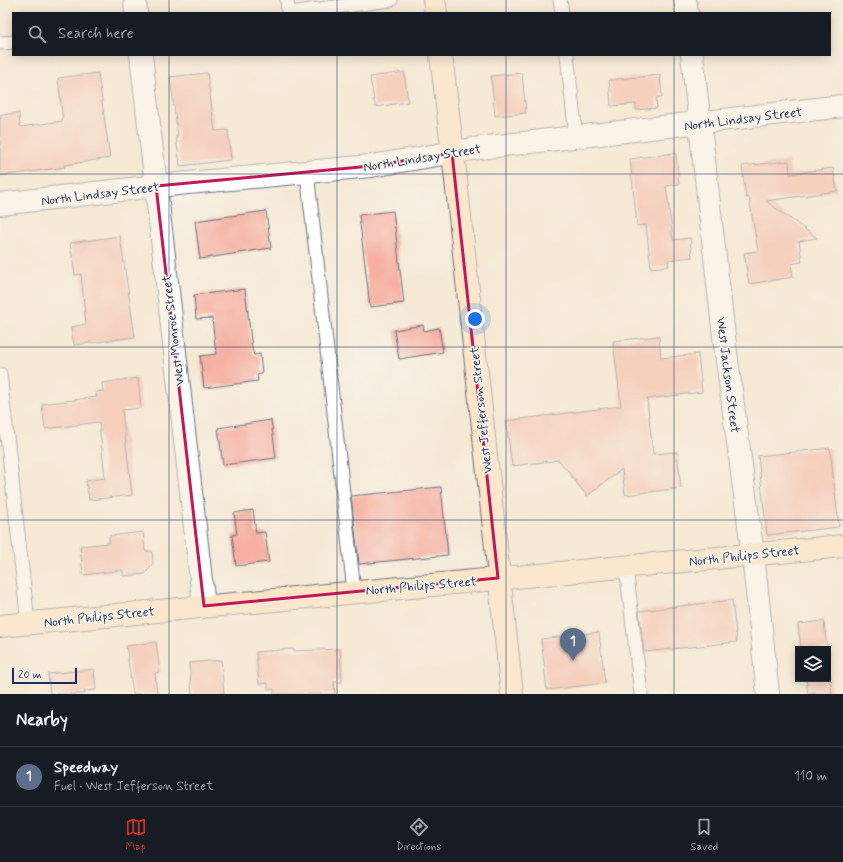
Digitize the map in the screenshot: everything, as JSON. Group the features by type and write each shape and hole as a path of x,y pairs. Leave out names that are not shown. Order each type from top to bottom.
{"street":[{"path":"134,0 136,12"},
{"path":"434,0 436,12"},
{"path":"685,0 687,12"},
{"name":"West Monroe Street","path":"141,56 204,606"},
{"name":"West Jefferson Street","path":"441,56 512,694"},
{"name":"West Jackson Street","path":"692,56 725,345 753,555 768,694"},
{"name":"North Lindsay Street","path":"0,204 156,186 371,166 479,148 700,124 843,106"},
{"name":"North Philips Street","path":"0,626 354,591 843,546"}],"lane":[{"path":"286,0 288,12"},
{"path":"296,12 391,0"},
{"path":"560,0 562,12"},
{"path":"0,43 12,42"},
{"path":"567,56 576,137"},
{"path":"307,172 354,591"},
{"path":"0,374 28,623"},
{"path":"626,567 641,694"}],"highlighted area":[{"path":"452,153 498,578 204,606 156,186 371,166"}],"building":[{"path":"404,72 408,102 375,107 370,77"},
{"path":"98,73 110,158 64,165 65,167 0,176 0,115 19,113 20,127 63,121 58,78"},
{"path":"207,73 215,131 228,130 231,160 180,166 176,136 178,136 170,77"},
{"path":"522,73 526,113 495,116 491,76"},
{"path":"660,75 662,97 656,98 657,108 636,110 636,104 611,106 609,80"},
{"path":"676,153 679,184 666,186 673,240 690,238 692,257 668,260 669,266 651,268 646,225 637,226 630,159"},
{"path":"789,161 790,174 833,168 837,191 766,201 817,238 799,241 802,262 791,264 793,277 749,284 744,253 758,251 749,197 746,198 742,166"},
{"path":"266,211 271,248 200,259 195,221"},
{"path":"393,211 404,303 370,307 359,215"},
{"path":"120,236 135,337 74,345 71,327 86,324 81,274 75,275 70,243"},
{"path":"245,289 252,348 254,355 260,354 262,374 257,375 258,381 204,388 200,356 216,354 212,318 196,319 194,295"},
{"path":"423,325 424,331 439,328 443,352 399,359 394,330"},
{"path":"659,336 661,358 698,354 702,392 647,399 653,454 677,452 681,488 625,495 622,469 587,496 559,460 512,466 506,421 621,406 613,341"},
{"path":"138,378 141,408 122,410 132,495 89,500 86,481 105,478 99,422 45,429 42,404 97,397 96,392 103,391 102,383"},
{"path":"271,420 276,458 223,465 218,428"},
{"path":"830,448 839,527 767,535 758,456"},
{"path":"441,487 448,555 359,564 351,496"},
{"path":"253,510 256,533 265,532 269,562 236,566 232,535 237,534 234,513"},
{"path":"143,532 145,551 152,551 153,563 145,574 123,576 123,570 83,575 80,546 109,543 109,536"},
{"path":"732,600 737,642 644,652 639,611"},
{"path":"824,621 827,646 801,646 798,624"},
{"path":"599,632 605,683 547,690 541,639"},
{"path":"156,642 160,672 155,673 157,694 133,694 126,646"},
{"path":"293,649 293,651 340,649 342,682 334,682 335,694 274,694 274,689 268,689 268,683 259,684 256,652"},
{"path":"221,660 224,694 192,694 189,663"},
{"path":"94,669 96,690 84,691 85,694 50,694 48,674"},
{"path":"806,682 831,682 832,694 808,694"}],"place":[{"name":"Speedway","path":"573,661"}]}
